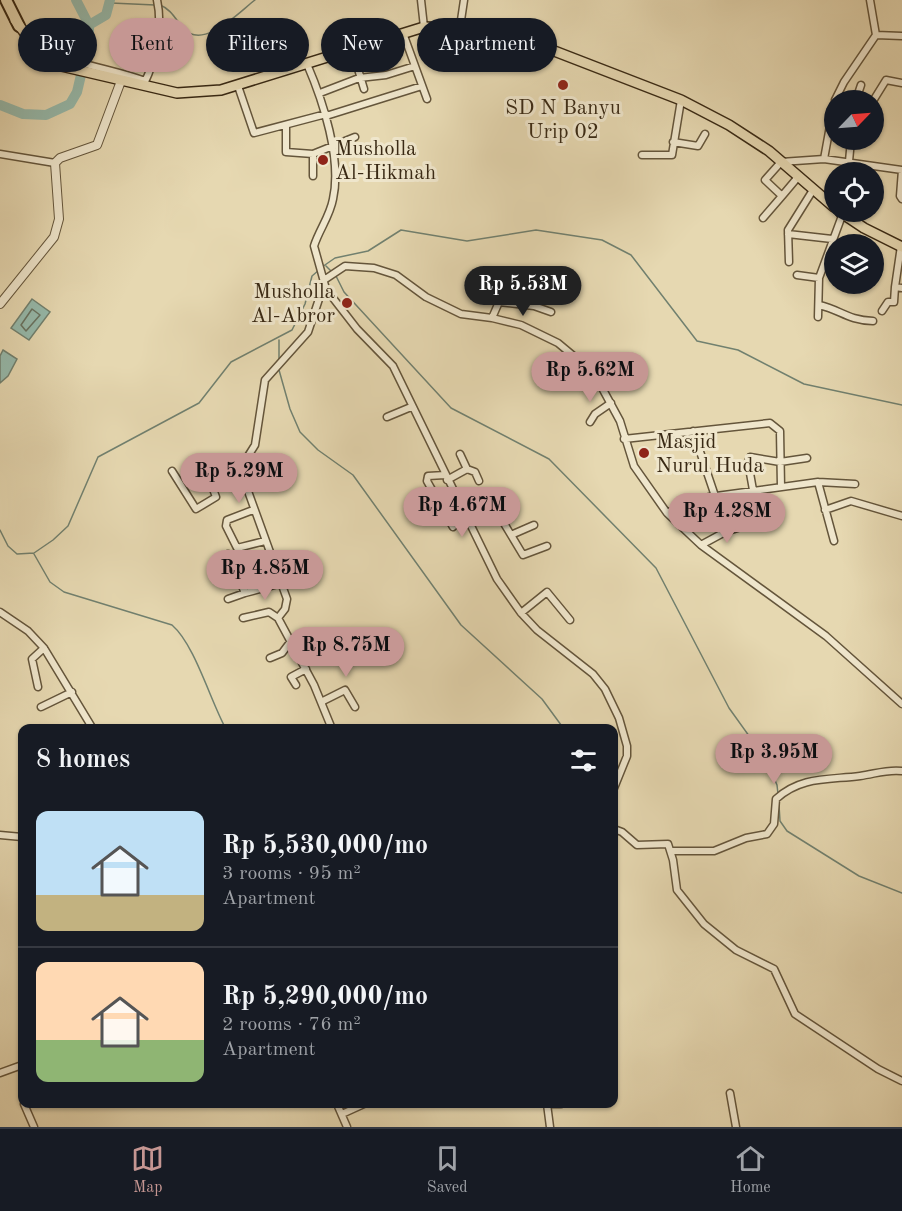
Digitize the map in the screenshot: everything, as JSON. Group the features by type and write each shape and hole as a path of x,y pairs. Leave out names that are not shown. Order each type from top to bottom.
{"highway":[{"path":"2,1 18,25"}],"main road":[{"path":"557,52 681,100 751,138 824,199"},
{"path":"97,71 177,93 207,92 238,86 282,72"},
{"path":"856,222 902,247"}],"street":[{"path":"144,83 151,67 160,19 158,0"},
{"path":"421,0 423,18"},
{"path":"461,18 464,0"},
{"path":"840,90 876,35 870,0"},
{"path":"876,35 902,36"},
{"path":"405,38 427,99"},
{"path":"320,93 359,78 386,75 415,66"},
{"path":"309,68 320,93 326,115 336,180 327,219 314,246 326,289 357,329 386,357 405,388 411,407 488,564 521,614 592,674 608,696 619,718 627,746 627,756 618,778"},
{"path":"358,72 364,89"},
{"path":"0,304 43,254 58,227 55,163 60,158 97,145 117,76"},
{"path":"880,90 886,80 902,83"},
{"path":"859,90 861,85"},
{"path":"238,86 255,133 326,115 422,86"},
{"path":"642,155 671,155 681,100"},
{"path":"286,125 286,152 313,154 356,137"},
{"path":"673,142 698,146 705,134"},
{"path":"824,159 826,150"},
{"path":"0,154 55,163"},
{"path":"313,154 313,176"},
{"path":"782,196 765,180 781,162 824,159 843,162"},
{"path":"884,168 902,170 900,196 902,199"},
{"path":"763,218 798,177"},
{"path":"789,262 789,227 800,215 813,190"},
{"path":"788,234 824,238"},
{"path":"882,311 888,302 894,302 902,247"},
{"path":"818,317 819,278 824,263"},
{"path":"323,277 350,265 385,271 396,275 426,297 461,314 492,318 521,326 558,343 594,373 611,403 634,466 667,513 701,545 826,636 902,704"},
{"path":"796,275 819,278"},
{"path":"172,471 196,508 216,497 210,481 240,469 255,445 265,380 308,332 320,296 326,289"},
{"path":"492,318 499,302 534,306 551,312"},
{"path":"819,305 854,320 873,321"},
{"path":"558,386 584,365"},
{"path":"590,422 595,414 611,403"},
{"path":"387,417 411,407"},
{"path":"624,439 770,423 780,431 781,487"},
{"path":"693,431 725,532"},
{"path":"460,454 467,469"},
{"path":"753,490 748,459 750,457 780,462 807,458"},
{"path":"240,469 288,604 278,618"},
{"path":"453,526 427,481 428,476 446,477 467,469 475,472 479,481"},
{"path":"667,513 712,496 818,482 855,484"},
{"path":"818,482 834,541"},
{"path":"825,510 851,501 902,516"},
{"path":"466,519 493,505 522,555 547,546"},
{"path":"253,510 227,520 226,526 237,548 265,541"},
{"path":"511,535 534,525"},
{"path":"701,545 725,532 744,526"},
{"path":"228,554 245,593"},
{"path":"228,599 282,583"},
{"path":"521,614 547,592 570,620"},
{"path":"0,612 28,631 44,648 90,724"},
{"path":"243,618 270,612 278,618 306,669 330,724"},
{"path":"270,658 282,653 291,641"},
{"path":"302,662 322,647"},
{"path":"38,687 32,659 44,648"},
{"path":"296,686 291,676 306,669"},
{"path":"321,702 345,690 355,707"},
{"path":"41,707 72,692"},
{"path":"672,851 714,851 746,838 767,834 774,824 776,799 783,792 807,782 825,777 866,776 886,770 902,771"},
{"path":"618,830 637,845 664,843 672,851 676,890 704,924 736,950 755,957 774,969 789,1006 800,1018 878,1069 902,1081"},
{"path":"0,834 18,836"},
{"path":"0,1073 18,1066"},
{"path":"730,1093 736,1127"},
{"path":"26,1108 34,1127"},
{"path":"340,1108 347,1127"},
{"path":"342,1114 355,1108"},
{"path":"548,1108 550,1127"}],"water":[{"path":"32,299 50,312 29,340 11,328"},
{"path":"3,350 17,359 8,376 0,383 0,356"}],"waterway":[{"path":"0,105 23,114 46,115 70,104 77,92 89,41 89,25 76,0"},
{"path":"97,20 106,15 110,0"},
{"path":"160,5 170,12 183,28 191,34 200,35 220,28 255,0"},
{"path":"111,3 155,5"},
{"path":"322,267 335,258 368,251 401,230 467,241 536,230 602,240 631,255 697,341 738,350 804,384 902,405"},
{"path":"326,266 333,273"},
{"path":"0,530 8,546 17,554 34,553 53,540 68,526 98,457 199,403 231,362 292,330 305,304 312,276 319,270"},
{"path":"336,276 344,292 451,408 549,459 656,568 729,708 767,761 777,785 778,794"},
{"path":"279,340 279,362"},
{"path":"279,370 290,409 300,432 318,450 353,475 461,625 542,699 560,724"},
{"path":"34,554 50,582 64,592 172,625 195,659 224,724"},
{"path":"779,805 780,821 787,831 859,876 902,893"}],"place":[{"name":"SD N Banyu Urip 02","path":"563,85"},
{"name":"Musholla Al-Hikmah","path":"323,160"},
{"name":"Musholla Al-Abror","path":"347,303"},
{"name":"Masjid Nurul Huda","path":"644,453"}]}
